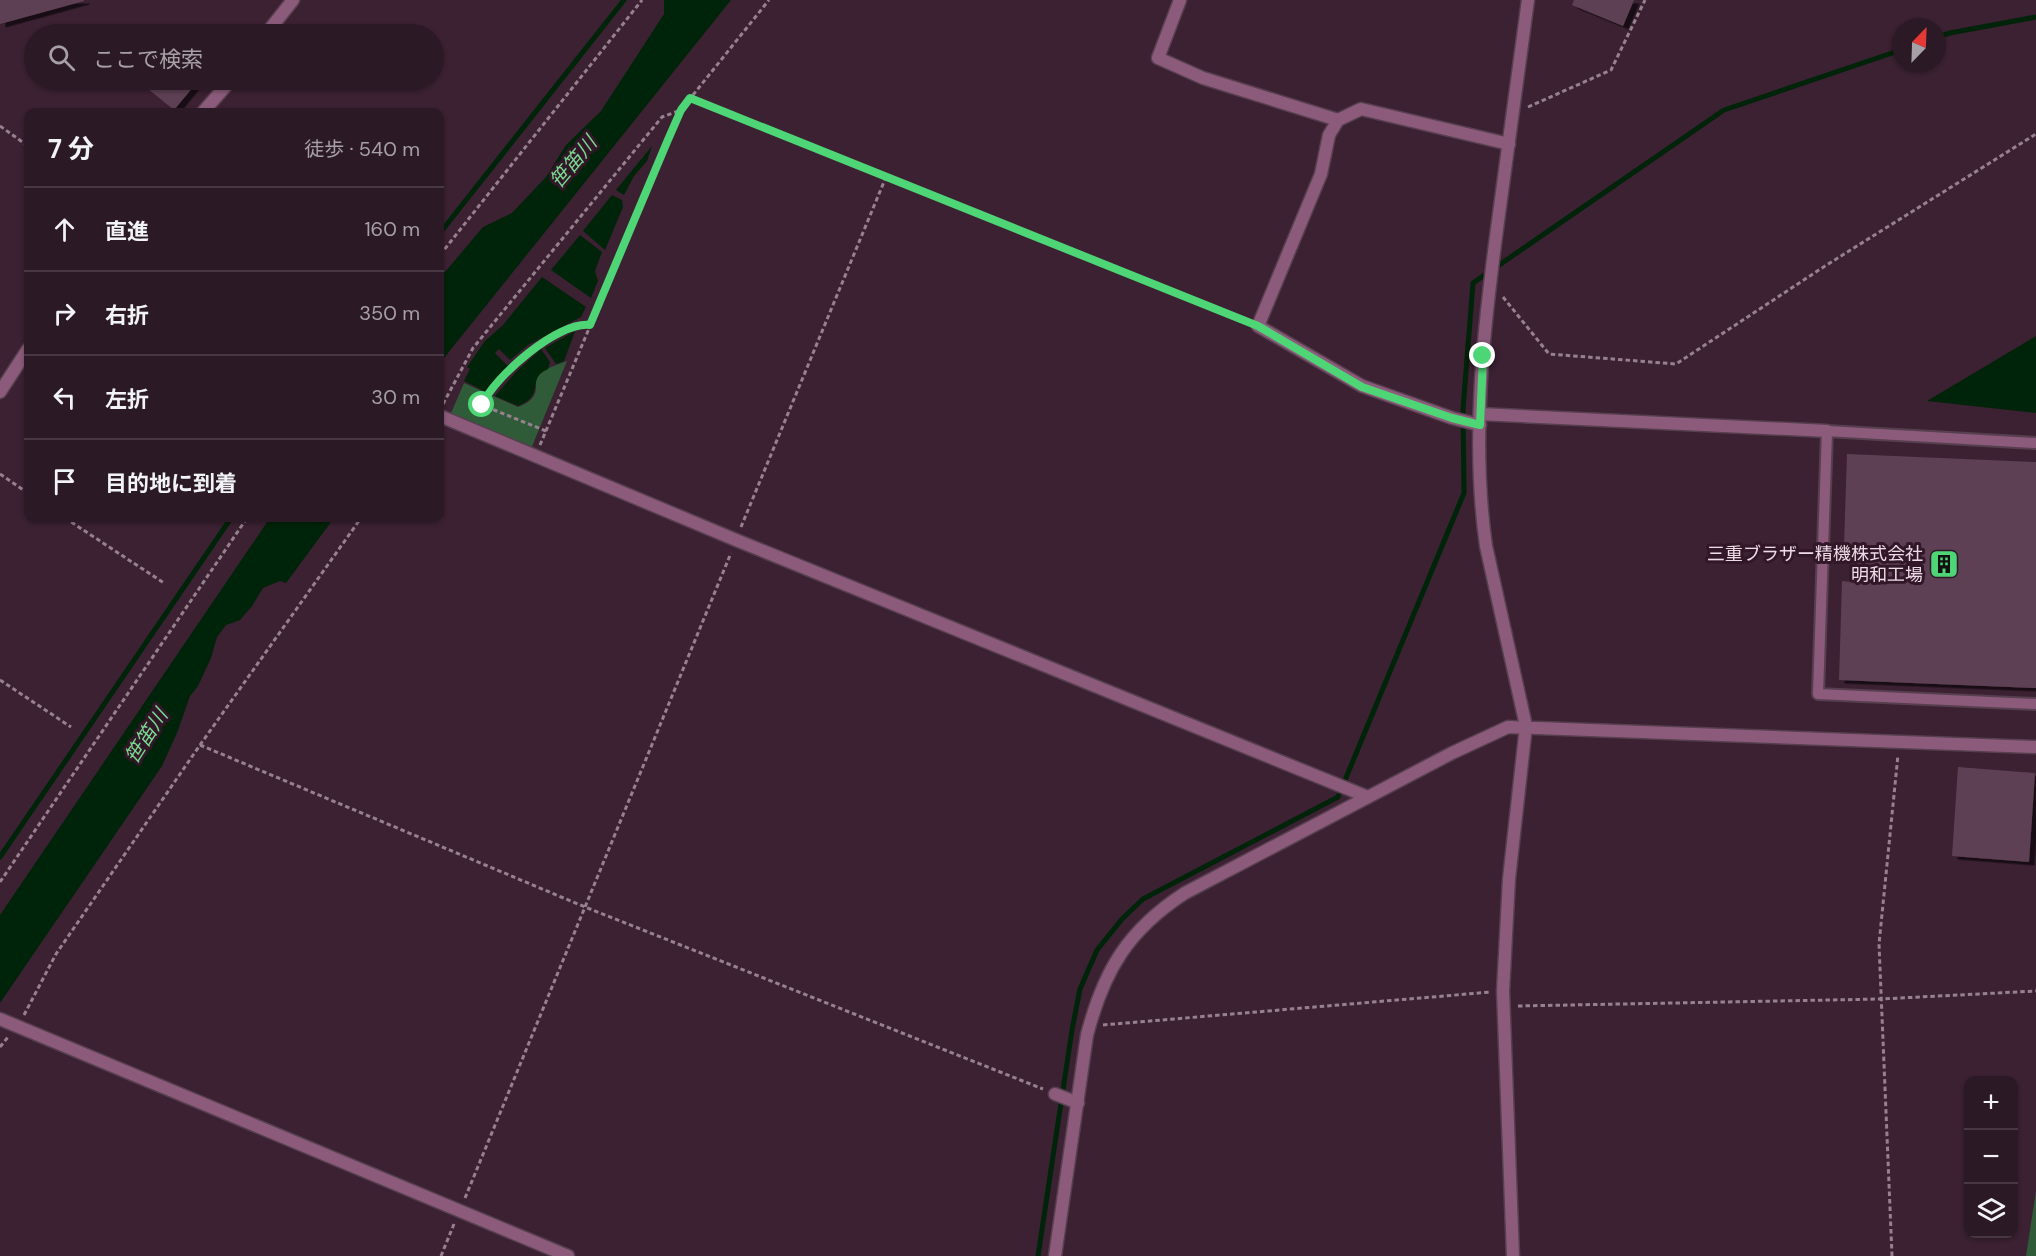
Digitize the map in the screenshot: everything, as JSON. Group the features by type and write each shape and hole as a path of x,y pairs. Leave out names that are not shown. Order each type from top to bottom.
{"street":[{"path":"274,24 293,0"},
{"path":"1180,0 1158,58 1203,78 1338,120"},
{"path":"1513,1256 1503,991 1505,926 1526,726 1486,546 1476,421 1494,257 1528,0"},
{"path":"206,108 222,90"},
{"path":"1509,144 1361,109 1338,120 1329,135 1321,174 1258,326 1362,387 1452,418 1476,421 1827,431"},
{"path":"0,392 24,355"},
{"path":"444,418 736,540 1368,797"},
{"path":"1055,1256 1066,1099 1095,1005 1113,964 1133,938 1157,913 1185,893 1368,797 1508,727 2036,747"},
{"path":"0,1019 568,1256"}],"lane":[{"path":"2036,443 1827,431 1818,694 2036,704"}],"path":[{"path":"444,250 642,0"},
{"path":"536,455 681,110 769,0"},
{"path":"1513,114 1611,70 1645,0"},
{"path":"690,98 1258,326"},
{"path":"444,403 473,348 662,117 681,110"},
{"path":"0,126 24,143"},
{"path":"1491,282 1549,354 1676,364 1825,266 2036,134"},
{"path":"441,1256 886,177"},
{"path":"546,432 482,405 487,393 539,345 562,330 580,324 590,325"},
{"path":"0,474 24,490"},
{"path":"72,522 164,584"},
{"path":"0,882 245,522"},
{"path":"17,1026 57,954 200,745 358,522"},
{"path":"0,680 71,727"},
{"path":"1893,1256 1879,944 1899,741"},
{"path":"200,745 585,907 1066,1099"},
{"path":"1090,1026 1503,991"},
{"path":"1504,1007 1881,999 2036,991"}],"shaded area":[{"path":"567,361 531,449 451,413 464,383 518,407 527,403 535,394 536,381 540,373"},
{"path":"2036,1191 2036,1256 2026,1256"}],"water":[{"name":"笹笛川","path":"664,0 731,0 444,358 444,273 483,227 512,213 546,177 566,145 601,111 664,14"},
{"path":"652,146 647,161 634,176 624,195 616,190"},
{"path":"612,195 622,200 623,207 605,250 583,231"},
{"path":"580,235 602,252 595,271 598,281 591,298 551,270"},
{"path":"542,277 586,307 581,317 528,345 510,360 499,349 495,353 508,366 486,392 464,381 470,369 467,367 485,341 503,325"},
{"path":"575,331 564,361 556,364 545,348"},
{"path":"2036,336 2036,413 1927,401"},
{"path":"541,349 550,362 548,369 538,377 532,397 518,406 495,396 516,372"},
{"name":"笹笛川","path":"267,522 331,522 286,583 280,581 263,588 240,620 226,625 217,637 211,658 198,686 190,696 162,766 0,1003 0,915"}],"building":[{"path":"0,0 84,0 84,1 0,24"},
{"path":"1574,0 1634,0 1623,26 1572,5"},
{"path":"149,90 191,90 176,108 172,108"},
{"name":"三重ブラザー精機株式会社 明和工場","path":"1847,454 2036,462 2036,688 1839,680 1842,581 1852,582 1853,546 1844,546"},
{"path":"1958,767 2035,773 2029,862 1952,856"}],"waterway":[{"path":"444,228 624,0"},
{"path":"1946,34 2036,17"},
{"path":"1038,1256 1072,1030 1080,989 1097,950 1122,919 1143,899 1338,797 1464,493 1463,409 1473,283 1724,110 1892,53"},
{"path":"0,857 228,522"}],"place":[{"name":"三重ブラザー精機株式会社 明和工場","path":"1944,564"}],"route":[{"path":"482,405 487,393 539,345 562,330 580,324 590,325 681,110 690,98 1258,326 1362,387 1452,418 1480,425 1483,356"}]}
